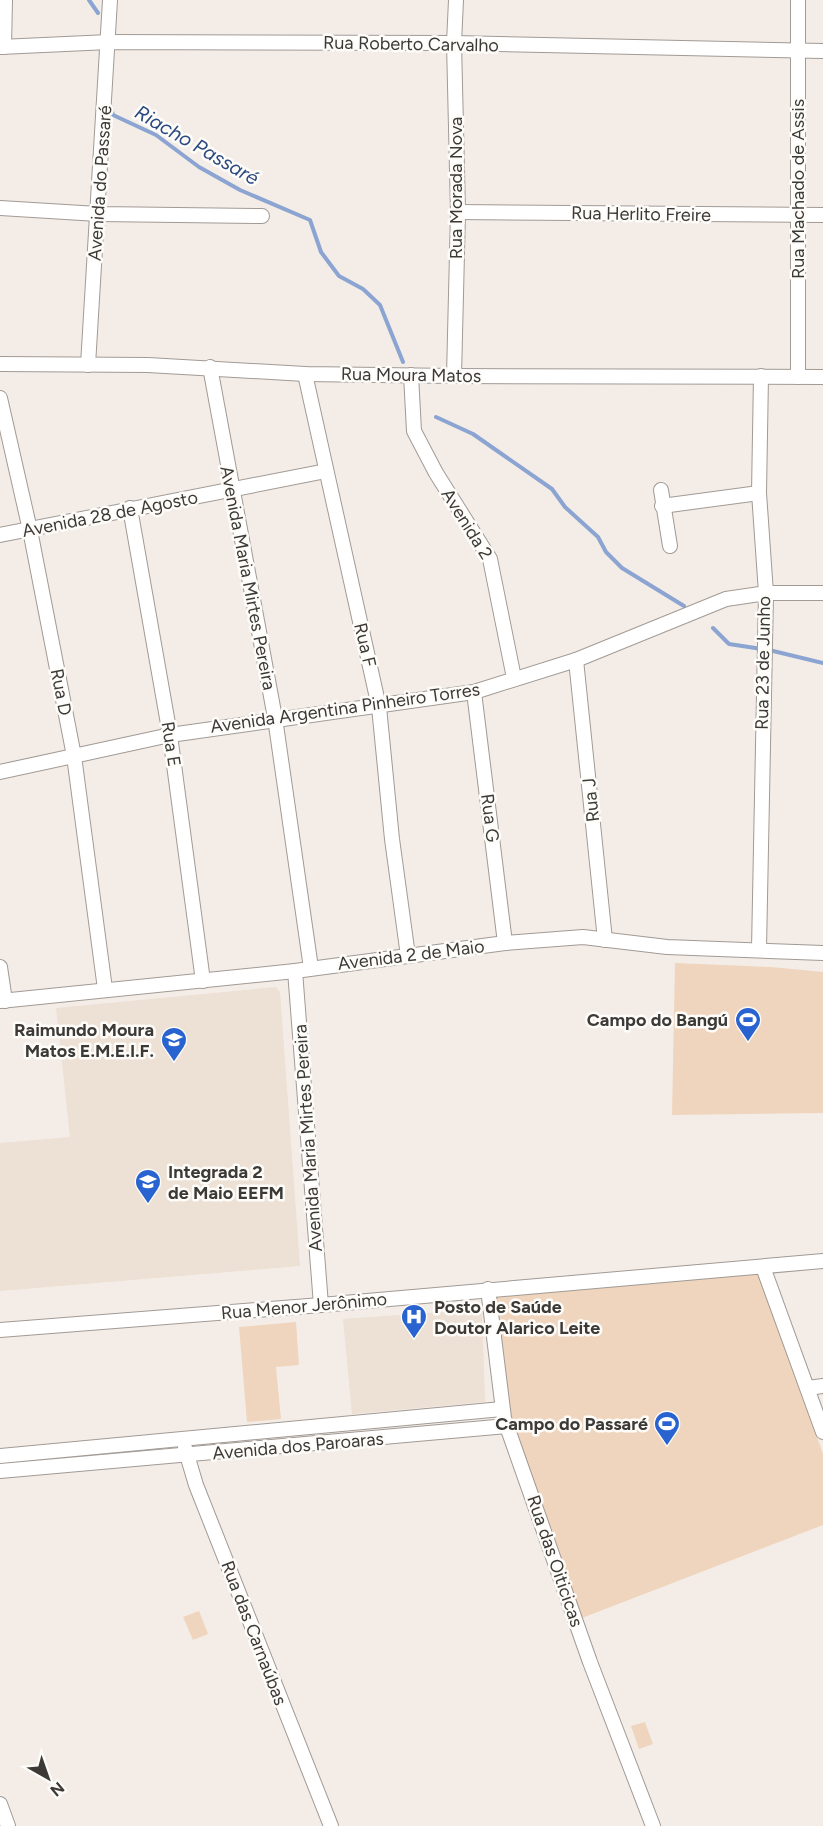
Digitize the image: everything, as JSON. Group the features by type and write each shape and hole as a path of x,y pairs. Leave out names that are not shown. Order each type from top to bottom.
{"street":[{"path":"2,47 5,0"},
{"name":"Avenida do Passaré","path":"88,365 110,0"},
{"name":"Rua Morada Nova","path":"454,376 458,212 454,44 456,0"},
{"name":"Rua Machado de Assis","path":"798,0 798,377"},
{"name":"Rua Roberto Carvalho","path":"2,47 109,42 454,44 823,51"},
{"path":"0,208 98,214 262,216"},
{"name":"Rua Herlito Freire","path":"458,212 823,215"},
{"name":"Rua Moura Matos","path":"0,364 210,367 304,374 823,377"},
{"name":"Avenida Maria Mirtes Pereira","path":"210,367 274,718 311,968"},
{"name":"Rua F","path":"304,374 379,707 392,839 408,956"},
{"name":"Avenida 2","path":"411,375 414,431 436,473 490,559 513,678"},
{"name":"Rua 23 de Junho","path":"759,949 766,593 759,493 761,376"},
{"name":"Rua D","path":"0,398 30,530 74,756 105,989"},
{"name":"Avenida 28 de Agosto","path":"0,535 326,471"},
{"path":"661,489 670,546"},
{"path":"662,506 759,493"},
{"name":"Rua E","path":"130,508 170,735 203,981"},
{"name":"Avenida Argentina Pinheiro Torres","path":"0,772 170,735 274,718 379,707 474,692 576,660 726,600 766,593 823,593"},
{"name":"Rua J","path":"576,660 605,940"},
{"name":"Rua G","path":"474,692 505,943"},
{"name":"Avenida 2 de Maio","path":"3,1001 295,971 505,943 584,938 667,947 823,953"},
{"path":"0,967 3,1001"},
{"name":"Avenida Maria Mirtes Pereira","path":"295,971 321,1305"},
{"name":"Rua Menor Jerônimo","path":"0,1330 321,1305 823,1261"},
{"path":"763,1267 823,1432"},
{"name":"Rua das Oiticicas","path":"488,1289 502,1409 507,1426 590,1662 653,1826"},
{"path":"808,1388 823,1386"},
{"name":"Avenida dos Paroaras","path":"0,1456 502,1409"},
{"name":"Avenida dos Paroaras","path":"0,1471 507,1426"},
{"name":"Rua das Carnaúbas","path":"184,1439 185,1456 331,1826"},
{"path":"89,1448 90,1464"},
{"path":"0,1804 8,1826"}],"shaded area":[{"name":"Campo do Bangú","path":"675,963 771,967 823,972 823,1113 672,1115"},
{"name":"Integrada 2 de Maio EEFM","path":"276,987 280,992 300,1266 0,1291 0,1143 70,1137 56,1008"},
{"path":"759,1274 823,1454 823,1525 582,1618 511,1423 493,1295"},
{"name":"Posto de Saúde Doutor Alarico Leite","path":"482,1309 485,1402 352,1414 343,1319"},
{"path":"296,1322 299,1365 276,1367 281,1419 247,1422 239,1327"},
{"path":"199,1611 208,1634 193,1640 183,1617"},
{"path":"645,1722 653,1744 639,1749 631,1726"}],"waterway":[{"name":"Riacho Passaré","path":"89,0 98,13"},
{"name":"Riacho Passaré","path":"111,107 113,115 156,135 199,167 240,190 310,220 321,252 339,276 363,289 380,305 403,362"},
{"name":"Riacho Passaré","path":"436,417 473,434 552,489 565,507 598,537 606,552 622,568 684,606"},
{"name":"Riacho Passaré","path":"713,628 729,644 762,649"},
{"name":"Riacho Passaré","path":"769,650 823,663"}],"place":[{"name":"Campo do Bangú","path":"748,1043"},
{"name":"Raimundo Moura Matos E.M.E.I.F.","path":"174,1063"},
{"name":"Integrada 2 de Maio EEFM","path":"148,1205"},
{"name":"Posto de Saúde Doutor Alarico Leite","path":"414,1340"},
{"name":"Campo do Passaré","path":"667,1447"}]}
